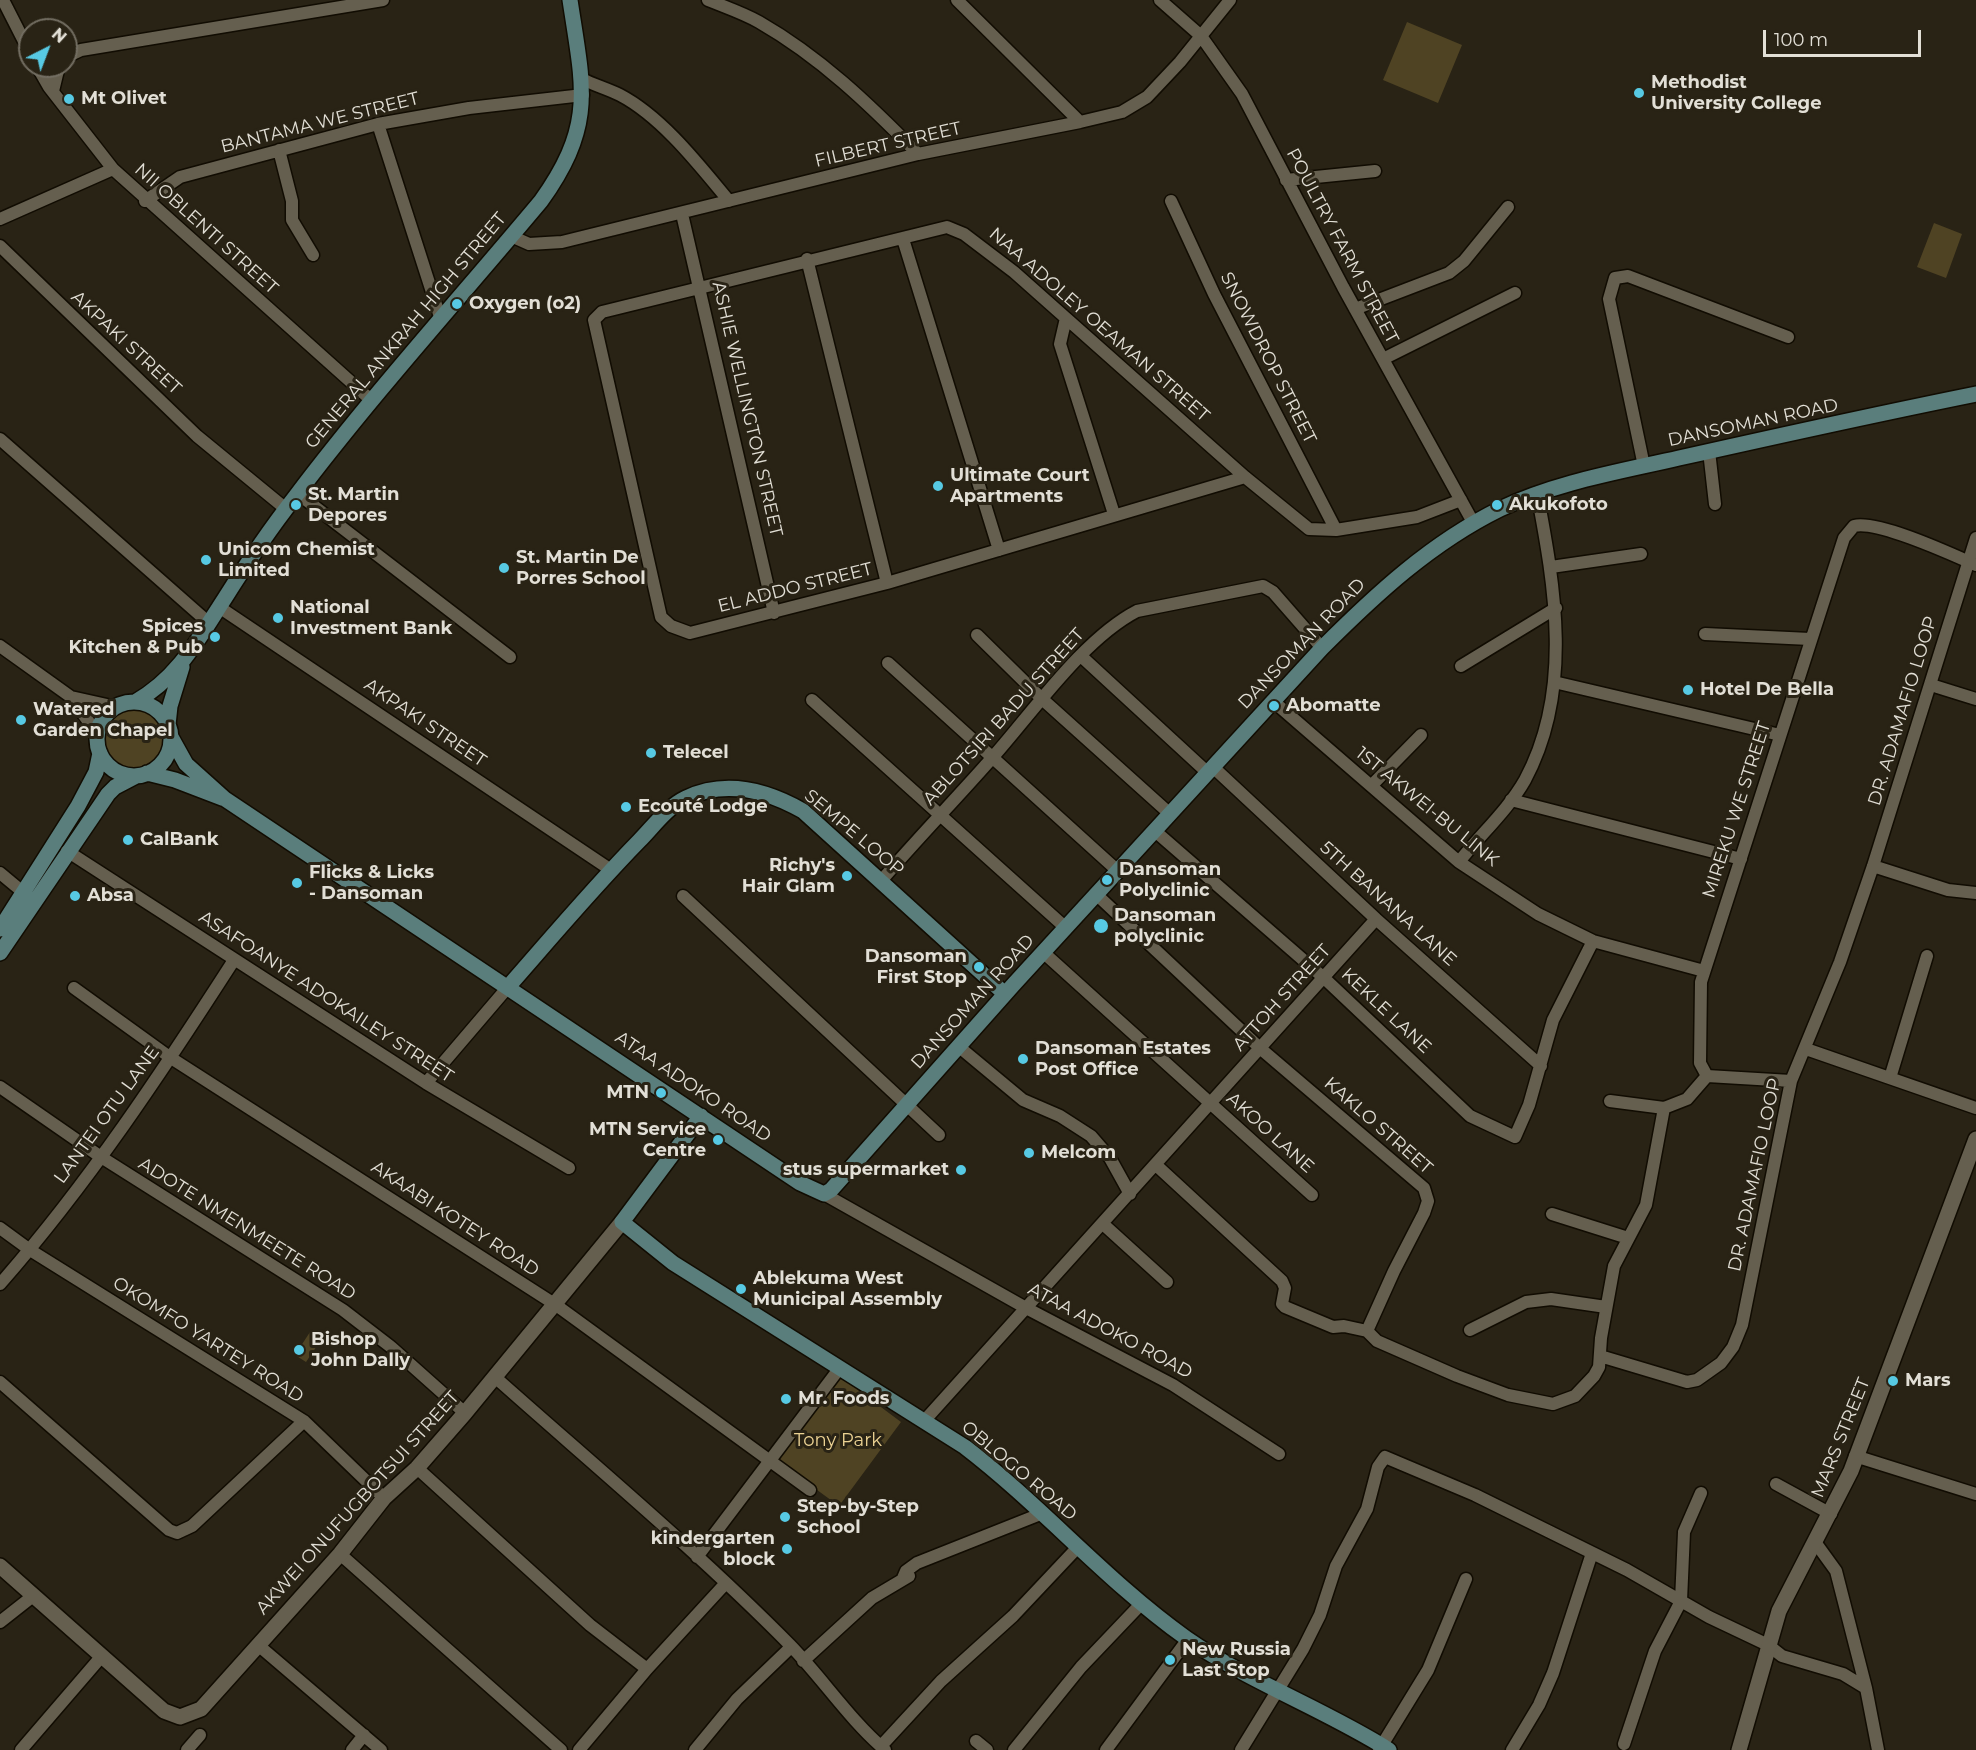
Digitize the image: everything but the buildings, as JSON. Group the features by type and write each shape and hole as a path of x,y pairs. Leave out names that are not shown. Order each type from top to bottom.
{"main road":[{"name":"GENERAL ANKRAH HIGH STREET","path":"135,702 153,692 183,663 297,493 371,400 552,186 573,149 583,95 570,0"},
{"name":"DANSOMAN ROAD","path":"824,1194 831,1190 1005,994 1322,648 1388,583 1410,565 1474,524 1537,493 1709,451 1976,394"},
{"name":"GENERAL ANKRAH HIGH STREET","path":"169,731 170,706 183,663"},
{"path":"0,929 96,772 100,753 98,735 102,720 116,707 135,702 152,707 169,731 165,759 141,775 115,787 108,794 0,952"},
{"name":"ATAA ADOKO ROAD","path":"169,731 186,764 225,799 800,1183 824,1194"},
{"path":"100,753 114,770 141,775"},
{"name":"ATAA ADOKO ROAD","path":"141,775 175,780 225,799"},
{"name":"SEMPE LOOP","path":"508,987 611,870 670,809 686,798 715,791 746,789 766,792 803,811 1005,994"},
{"name":"AKWEI ONUFUGBOTSUI STREET","path":"622,1222 701,1116"},
{"name":"OBLOGO ROAD","path":"622,1222 674,1263 839,1369 925,1420 986,1464 1043,1513 1141,1604 1188,1640 1384,1748"}],"street":[{"path":"3,0 18,29"},
{"path":"78,51 383,0"},
{"path":"708,0 757,20 813,56 866,101 918,154"},
{"path":"957,0 1080,122"},
{"name":"POULTRY FARM STREET","path":"1160,0 1201,36 1242,94 1355,309 1474,524"},
{"name":"FILBERT STREET","path":"511,236 529,244 545,245 682,214 918,154 1080,122 1122,111 1147,97 1230,0"},
{"name":"NII OBLENTI STREET","path":"44,78 113,170 145,201 371,400"},
{"path":"52,91 56,78"},
{"path":"582,79 622,96 647,115 687,151 729,201"},
{"name":"BANTAMA WE STREET","path":"145,201 180,177 378,124 469,108 583,95"},
{"path":"378,124 440,317"},
{"path":"279,150 292,201 292,220 313,255"},
{"path":"0,219 113,170"},
{"path":"1286,180 1375,171"},
{"name":"SNOWDROP STREET","path":"1172,201 1214,294 1336,530"},
{"path":"1355,309 1449,273 1464,261 1508,207"},
{"name":"ASHIE WELLINGTON STREET","path":"682,214 701,287 774,614"},
{"name":"NAA ADOLEY OEAMAN STREET","path":"602,312 807,259 903,239 946,227 964,234 1014,272 1245,477 1309,529 1336,530 1417,517 1461,500"},
{"path":"903,239 999,550"},
{"name":"AKPAKI STREET","path":"0,246 197,436 286,509"},
{"path":"807,259 887,583"},
{"path":"1644,466 1609,299 1616,278 1628,276 1788,337"},
{"path":"1383,359 1515,293"},
{"name":"EL ADDO STREET","path":"602,312 594,320 595,328 619,423 661,617 671,626 690,633 774,614 887,583 1245,477"},
{"path":"1066,318 1060,344 1114,514"},
{"path":"0,440 209,623"},
{"path":"1709,451 1715,504"},
{"path":"297,493 510,657"},
{"path":"1459,862 1510,800 1535,757 1554,682 1556,609 1551,567 1537,493"},
{"name":"MIREKU WE STREET","path":"1707,1076 1700,1063 1699,992 1704,971 1844,538 1854,526 1869,526 1935,547 1972,563"},
{"name":"DR. ADAMAFIO LOOP","path":"1600,1356 1688,1382 1697,1380 1710,1372 1721,1363 1733,1347 1742,1325 1791,1081 1806,1049 1873,866 1972,563 1976,538"},
{"path":"1551,567 1641,554"},
{"name":"ABLOTSIRI BADU STREET","path":"881,881 992,758 1041,698 1120,620 1137,611 1263,586 1274,592 1322,648"},
{"name":"AKPAKI STREET","path":"219,607 611,870"},
{"path":"1461,666 1556,609"},
{"path":"1705,634 1810,639"},
{"path":"977,635 1041,698 1169,813"},
{"path":"0,646 71,697 98,735"},
{"name":"5TH BANANA LANE","path":"1082,657 1541,1066"},
{"path":"888,663 1119,872"},
{"path":"1554,682 1780,735"},
{"path":"1931,684 1976,699"},
{"path":"71,697 116,707"},
{"path":"812,700 1066,928"},
{"name":"1ST AKWEI-BU LINK","path":"1273,701 1459,862 1538,914 1593,941 1704,971"},
{"path":"1372,785 1421,735"},
{"path":"1510,800 1741,859"},
{"name":"KEKLE LANE","path":"1155,831 1324,978 1470,1116 1515,1137 1541,1066"},
{"name":"ASAFOANYE ADOKAILEY STREET","path":"67,851 426,1083 569,1168"},
{"path":"1873,866 1948,890 1976,893"},
{"path":"0,873 24,892"},
{"name":"KAKLO STREET","path":"1097,895 1261,1049 1424,1188 1428,1201 1424,1214 1394,1271 1367,1331"},
{"path":"683,896 908,1104 939,1136"},
{"name":"ATTOH STREET","path":"925,1420 1376,919"},
{"path":"1541,1066 1553,1020 1593,941"},
{"name":"AKOO LANE","path":"1044,953 1312,1195"},
{"path":"1890,1078 1927,956"},
{"name":"LANTEI OTU LANE","path":"0,1284 30,1250 101,1158 171,1058 234,960"},
{"path":"426,1083 508,987"},
{"name":"AKAABI KOTEY ROAD","path":"74,988 171,1058 556,1305 810,1490"},
{"path":"958,1046 1023,1100 1060,1116 1090,1136 1110,1158 1130,1194"},
{"path":"1806,1049 1976,1108"},
{"path":"1610,1101 1664,1108 1687,1099 1707,1076 1791,1081"},
{"name":"ADOTE NMENMEETE ROAD","path":"0,1087 101,1158 343,1310 391,1347 465,1413"},
{"path":"1156,1165 1282,1281 1285,1288 1282,1301 1285,1307 1333,1327 1344,1326 1367,1331 1377,1341 1489,1389 1541,1404 1553,1404 1575,1396 1597,1372 1614,1266 1646,1205 1664,1108"},
{"name":"MARS STREET","path":"1739,1750 1779,1611 1851,1471 1976,1139"},
{"name":"ATAA ADOKO ROAD","path":"824,1194 1026,1308 1173,1385 1279,1455"},
{"path":"1552,1214 1628,1238"},
{"name":"AKWEI ONUFUGBOTSUI STREET","path":"0,1566 164,1711 180,1717 201,1708 340,1554 384,1498 417,1468 496,1378 622,1222"},
{"path":"1103,1224 1167,1282"},
{"name":"OKOMFO YARTEY ROAD","path":"0,1228 30,1250 304,1420 384,1498"},
{"path":"1470,1330 1533,1300 1551,1299 1606,1307"},
{"path":"697,1557 768,1460 839,1369"},
{"path":"496,1378 697,1557 791,1647 883,1748 942,1681 1013,1616 1078,1547"},
{"path":"0,1382 169,1530 177,1533 192,1526 304,1420"},
{"path":"1241,1750 1280,1691 1320,1615 1336,1566 1367,1509 1382,1459 1389,1456 1592,1553 1768,1645 1782,1656 1843,1674 1866,1688"},
{"path":"1855,1456 1976,1494"},
{"path":"417,1468 590,1625 646,1670"},
{"path":"1776,1484 1830,1514"},
{"path":"1624,1744 1655,1651 1681,1601 1684,1532 1701,1493"},
{"path":"803,1661 853,1613 909,1576 906,1571 917,1563 1043,1513"},
{"path":"1815,1542 1836,1571 1866,1688 1878,1750"},
{"path":"1512,1750 1539,1705 1553,1673 1592,1553"},
{"path":"340,1554 561,1750"},
{"path":"1384,1748 1428,1670 1467,1579"},
{"path":"579,1750 646,1670 725,1584"},
{"path":"0,1622 33,1596"},
{"path":"1014,1750 1082,1667 1141,1604"},
{"path":"1106,1750 1188,1640"},
{"path":"258,1645 381,1750"},
{"path":"695,1750 737,1699 791,1647"},
{"path":"21,1750 101,1657"},
{"path":"187,1750 200,1735"},
{"path":"352,1750 364,1735"},
{"path":"976,1741 987,1750"}],"green space":[{"path":"1407,22 1462,45 1438,103 1383,80"},
{"path":"1934,223 1962,234 1946,278 1917,267"},
{"path":"132,708 144,710 154,717 161,727 163,739 161,751 154,761 144,768 132,770 120,768 110,761 103,751 101,739 103,727 110,717 120,710"},
{"path":"310,1332 321,1340 306,1362 295,1355"},
{"name":"Tony Park","path":"838,1375 901,1422 839,1506 776,1460"}],"place":[{"name":"Methodist University College","path":"1639,93"},
{"name":"Mt Olivet","path":"69,99"},
{"name":"Oxygen (o2)","path":"457,304"},
{"name":"Ultimate Court Apartments","path":"938,486"},
{"name":"St. Martin Depores","path":"296,505"},
{"name":"Akukofoto","path":"1497,505"},
{"name":"Unicom Chemist Limited","path":"206,560"},
{"name":"St. Martin De Porres School","path":"504,568"},
{"name":"National Investment Bank","path":"278,618"},
{"name":"Spices Kitchen & Pub","path":"215,637"},
{"name":"Hotel De Bella","path":"1688,690"},
{"name":"Abomatte","path":"1274,706"},
{"name":"Watered Garden Chapel","path":"21,720"},
{"name":"Telecel","path":"651,753"},
{"name":"Ecouté Lodge","path":"626,807"},
{"name":"CalBank","path":"128,840"},
{"name":"Richy's Hair Glam","path":"847,876"},
{"name":"Dansoman Polyclinic","path":"1107,880"},
{"name":"Flicks & Licks - Dansoman","path":"297,883"},
{"name":"Absa","path":"75,896"},
{"name":"Dansoman polyclinic","path":"1101,926"},
{"name":"Dansoman First Stop","path":"979,967"},
{"name":"Dansoman Estates Post Office","path":"1023,1059"},
{"name":"MTN","path":"661,1093"},
{"name":"MTN Service Centre","path":"718,1140"},
{"name":"Melcom","path":"1029,1153"},
{"name":"stus supermarket","path":"961,1170"},
{"name":"Ablekuma West Municipal Assembly","path":"741,1289"},
{"name":"Bishop John Dally","path":"299,1350"},
{"name":"Mars","path":"1893,1381"},
{"name":"Mr. Foods","path":"786,1399"},
{"name":"Step-by-Step School","path":"785,1517"},
{"name":"kindergarten block","path":"787,1549"},
{"name":"New Russia Last Stop","path":"1170,1660"}]}
